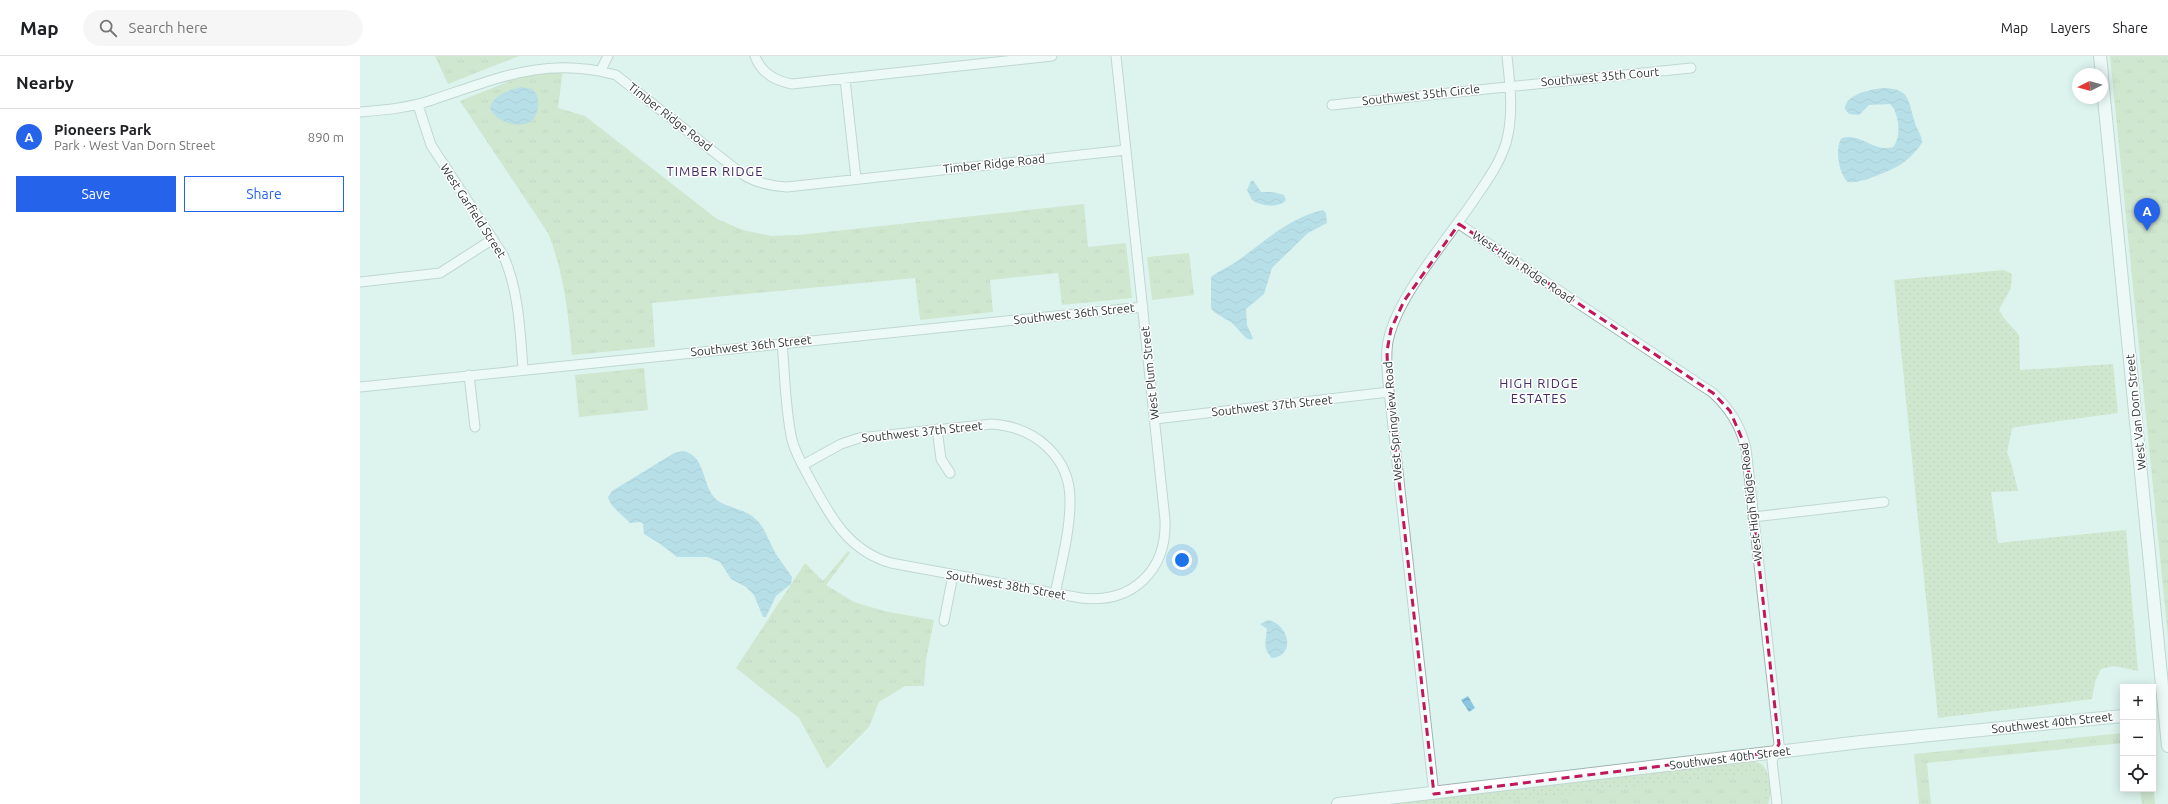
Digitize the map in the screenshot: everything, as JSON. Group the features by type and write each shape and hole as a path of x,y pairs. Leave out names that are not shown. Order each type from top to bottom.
{"main road":[{"path":"2100,56 2101,68"},
{"name":"West Van Dorn Street","path":"2105,104 2154,588 2158,713 2168,746"},
{"name":"Southwest 40th Street","path":"1338,804 1434,794 1775,752 2120,716"}],"street":[{"path":"602,68 608,56"},
{"path":"755,56 767,74 783,82 800,83 1052,56"},
{"name":"West Plum Street","path":"1116,56 1166,531 1163,550 1154,569"},
{"name":"West Springview Road","path":"1434,794 1389,392 1387,351 1394,323 1404,301 1459,224 1497,164 1505,144 1509,119 1510,86 1506,56"},
{"name":"Timber Ridge Road","path":"565,58 585,62 616,75 751,180 768,185 787,187 1126,150"},
{"path":"360,112 418,105 525,63 543,59"},
{"name":"Southwest 35th Court","path":"1510,86 1691,68"},
{"path":"845,78 856,179"},
{"name":"Southwest 35th Circle","path":"1332,105 1510,86"},
{"name":"West Garfield Street","path":"418,105 431,145 506,261 513,281 523,369"},
{"name":"West High Ridge Road","path":"1459,224 1713,394 1722,401 1730,411 1743,436 1753,517 1779,744 1772,761 1777,804"},
{"path":"360,282 440,272 493,239"},
{"name":"Southwest 36th Street","path":"360,387 523,369 1143,307"},
{"name":"Southwest 38th Street","path":"782,343 790,431 796,451 834,522 855,545 879,560 1055,594 1089,599 1115,596 1134,588 1154,569"},
{"path":"469,375 475,427"},
{"name":"Southwest 37th Street","path":"1155,419 1389,392"},
{"name":"Southwest 37th Street","path":"803,465 841,444 859,438 937,429 1001,425 1023,430 1042,442 1054,454 1064,470 1070,494 1070,512 1055,594"},
{"path":"937,429 941,459 950,473"},
{"path":"1753,517 1884,502"},
{"path":"944,621 953,575"}],"highlighted area":[{"path":"1459,224 1713,393 1730,411 1746,448 1779,744 1775,752 1434,794 1388,382 1387,351 1391,329 1404,301"}],"green space":[{"path":"435,56 519,56 448,84"},
{"path":"2110,56 2168,56 2168,637"},
{"path":"563,69 558,108 585,116 717,219 743,230 771,236 798,235 1084,204 1088,247 1126,243 1132,298 1062,305 1058,273 990,280 993,312 920,320 915,278 652,303 655,347 572,355 562,278 548,233 460,101 525,75"},
{"path":"1189,253 1194,295 1152,300 1147,257"},
{"path":"2004,270 2012,274 2011,288 1999,310 2019,335 2020,370 2113,364 2118,413 2016,427 2012,429 2007,452 2018,491 1991,492 1998,543 2126,530 2138,671 2114,666 2101,669 2095,682 2092,699 1938,718 1894,280"},
{"path":"644,368 648,410 579,417 575,375"},
{"path":"848,551 850,553 826,585 854,602 884,611 934,620 926,660 924,686 905,686 879,702 869,727 827,769 799,718 736,668 805,563 823,581"},
{"path":"2120,733 2120,743 1927,763 1931,804 1919,804 1914,754"},
{"path":"1752,761 1761,764 1769,777 1770,795 1768,804 1387,804"},
{"path":"1762,772 1766,804 1479,804"},
{"path":"2140,792 2154,792 2155,804 2142,804"}],"water":[{"path":"521,87 532,89 537,97 538,103 536,114 531,121 524,124 516,124 507,122 493,113 490,107 495,99 503,93"},
{"path":"1884,88 1899,91 1907,98 1922,143 1906,161 1900,165 1864,180 1848,182 1842,173 1838,154 1838,148 1842,138 1855,138 1886,148 1893,147 1898,138 1896,113 1890,104 1869,105 1859,115 1849,114 1845,109 1846,104 1854,96 1866,91"},
{"path":"1253,180 1261,192 1273,192 1284,195 1286,200 1279,205 1269,206 1252,200 1247,190 1251,181"},
{"path":"1323,210 1326,213 1327,223 1308,233 1272,268 1264,294 1246,309 1247,325 1253,338 1251,340 1246,338 1232,323 1214,312 1211,308 1211,277 1237,261 1279,230 1311,213"},
{"path":"683,451 695,458 702,470 710,491 717,500 747,513 760,524 776,554 792,577 791,584 776,596 766,617 763,617 754,595 746,587 731,579 720,562 707,557 677,557 644,534 643,524 641,522 630,523 614,508 609,501 608,497 612,491 674,453"},
{"path":"1268,620 1275,622 1281,627 1287,639 1285,651 1280,656 1272,658 1266,648 1267,629 1260,624"},
{"path":"1468,696 1475,708 1469,712 1461,700"}],"place":[{"name":"Pioneers Park","path":"2147,231"}],"district":[{"name":"TIMBER RIDGE","path":"715,171"},
{"name":"HIGH RIDGE ESTATES","path":"1539,390"}]}
